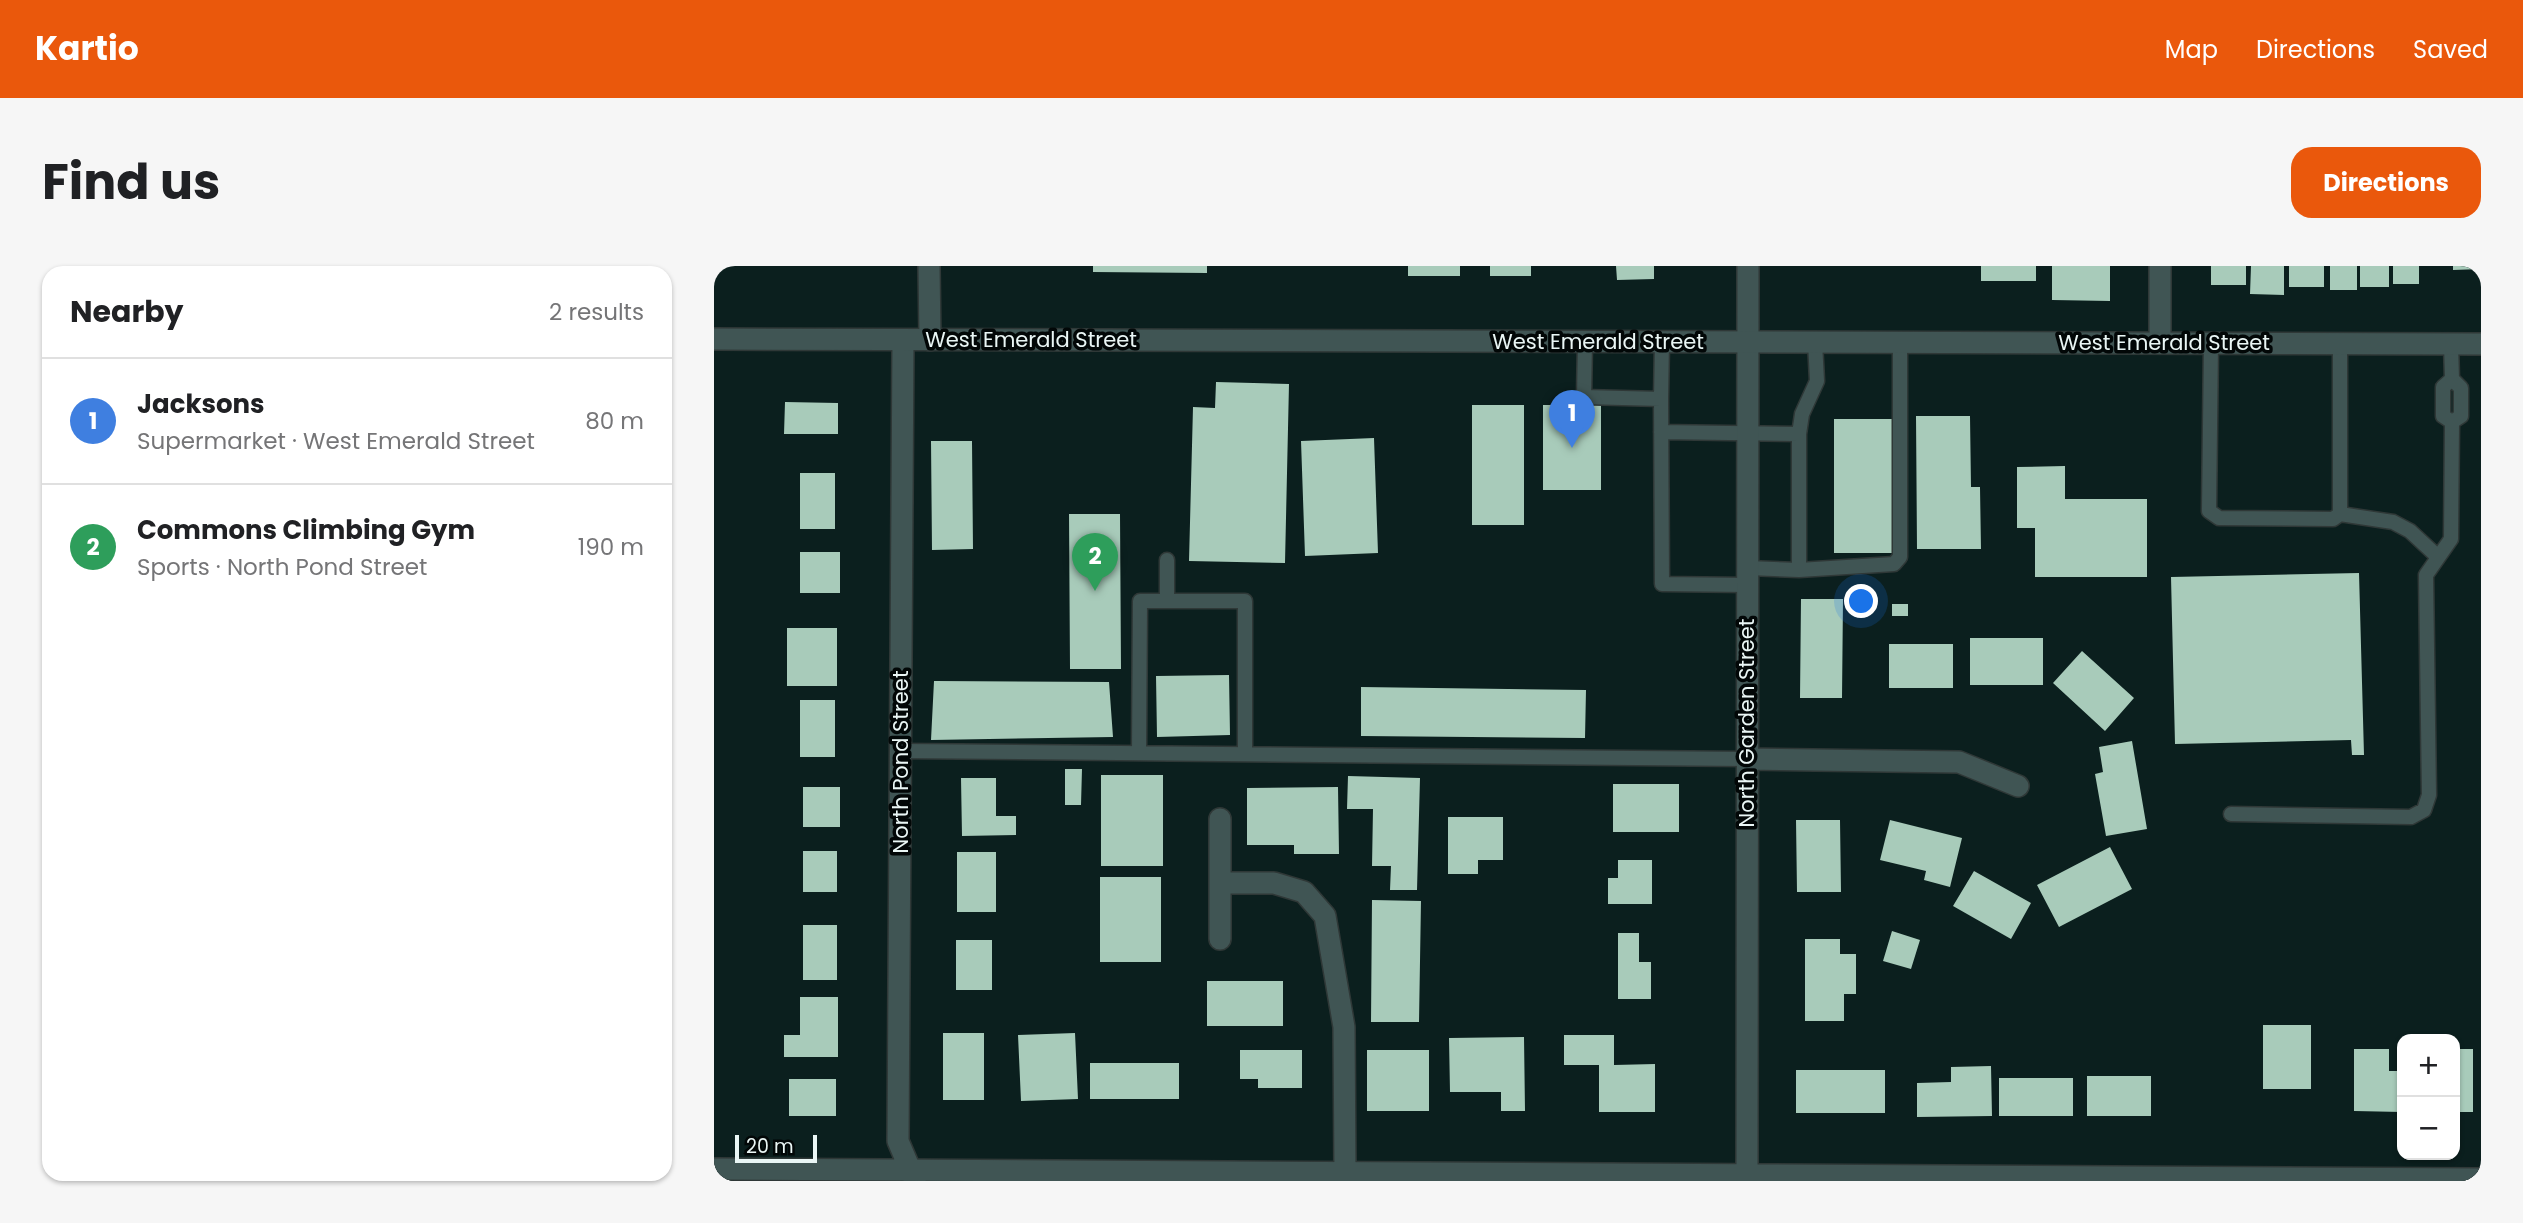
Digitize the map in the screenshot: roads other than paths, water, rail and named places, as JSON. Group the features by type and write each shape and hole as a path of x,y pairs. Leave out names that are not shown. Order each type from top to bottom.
{"street":[{"path":"929,266 930,340"},
{"name":"North Garden Street","path":"1747,1178 1748,266"},
{"path":"2160,266 2160,343"},
{"name":"West Emerald Street","path":"714,339 2481,344"},
{"name":"North Pond Street","path":"904,340 898,1141 913,1176"},
{"path":"1747,759 1959,762 2018,786"},
{"path":"1220,819 1220,939"},
{"path":"1220,883 1274,883 1304,892 1325,916 1344,1027 1345,1173"},
{"path":"714,1169 913,1176 1345,1173 1747,1178 2481,1179"}],"lane":[{"path":"1584,342 1584,397 1661,399"},
{"path":"1662,342 1662,584 1799,570 1894,564 1900,557 1900,343"},
{"path":"1799,570 1799,434 1802,414 1817,381 1815,342"},
{"path":"2211,344 2209,511 2219,518 2333,520 2340,514 2393,522 2410,531 2438,557"},
{"path":"2340,344 2340,514"},
{"path":"2231,814 2411,817 2424,810 2429,795 2426,575 2451,539 2452,422 2443,416 2443,387 2452,379 2451,344"},
{"path":"1661,432 1799,434"},
{"path":"1167,560 1167,601"},
{"path":"1139,754 1140,601 1245,601 1245,754"},
{"path":"901,751 1747,759"}],"place":[{"name":"Jacksons","path":"1572,448"},
{"name":"Commons Climbing Gym","path":"1095,591"}]}
